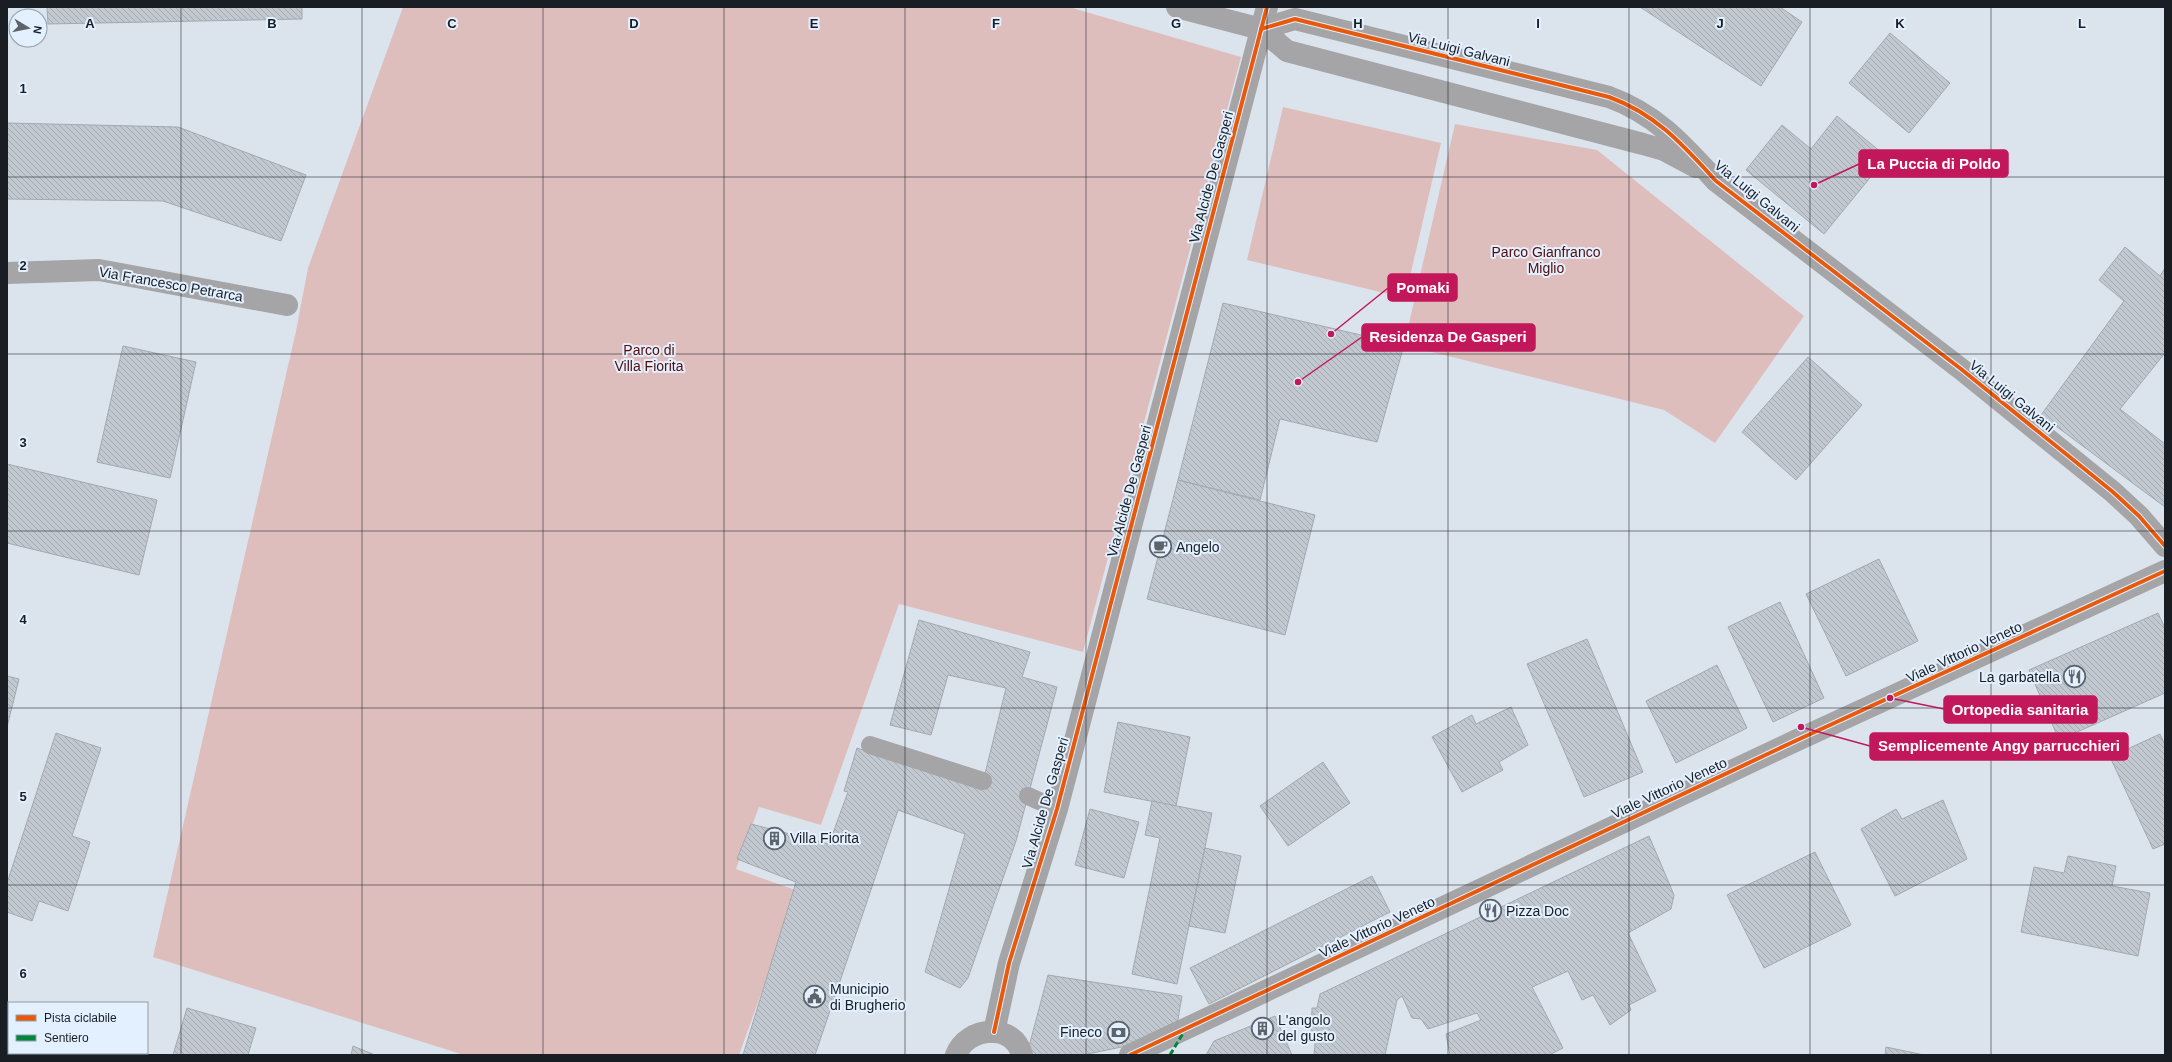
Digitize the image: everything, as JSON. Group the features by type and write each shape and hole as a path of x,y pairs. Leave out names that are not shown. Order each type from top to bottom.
{"street":[{"path":"1177,7 1261,29 1287,51 1643,144 1679,157 1716,181"},
{"name":"Via Alcide De Gasperi","path":"994,1032 1005,978 1057,809 1267,7"},
{"name":"Via Luigi Galvani","path":"1261,29 1295,19 1609,97 1628,104 1646,114 1665,128 1716,181 1961,369 2114,492 2139,516 2165,546"},
{"name":"Via Francesco Petrarca","path":"7,273 99,270 287,305"},
{"name":"Viale Vittorio Veneto","path":"1130,1055 1186,1030 1800,738 2165,571"},
{"path":"1170,1055 1186,1030"},
{"path":"956,1055 963,1043 972,1036 982,1032 994,1032 1005,1035 1014,1042 1022,1055"}],"lane":[{"path":"870,745 983,781"},
{"path":"1028,796 1057,809"}],"green space":[{"name":"Parco di Villa Fiorita","path":"403,7 1069,7 1241,57 1083,652 899,604 821,825 759,807 736,869 798,891 739,1055 464,1055 153,957 296,331 308,268"},
{"path":"1283,107 1441,143 1405,298 1247,260"},
{"name":"Parco Gianfranco Miglio","path":"1455,124 1597,150 1804,316 1715,443 1664,410 1404,345"}],"building":[{"path":"302,7 302,19 48,24 47,8"},
{"path":"1640,7 1780,7 1802,22 1761,86"},
{"path":"1890,33 1950,83 1909,133 1849,83"},
{"path":"1837,116 1887,157 1824,234 1746,170 1782,125 1811,149"},
{"path":"7,123 178,127 306,175 281,241 163,201 7,199"},
{"path":"2125,247 2160,276 2165,268 2165,353 2120,409 2165,444 2165,507 2041,415 2124,301 2099,280"},
{"path":"1223,303 1404,345 1377,442 1280,419 1260,500 1178,480"},
{"path":"123,346 196,362 170,478 97,462"},
{"path":"1808,357 1862,405 1796,480 1742,432"},
{"path":"7,464 157,500 139,575 7,543"},
{"path":"1178,480 1315,515 1285,635 1147,599"},
{"path":"1879,559 1918,641 1846,676 1806,594"},
{"path":"1780,602 1824,698 1773,722 1728,627"},
{"path":"2158,613 2165,628 2165,693 2059,740 2029,670"},
{"name":"Villa Fiorita","path":"919,620 1030,652 1022,677 1057,687 1016,841 968,978 960,988 925,972 965,834 898,810 815,1055 743,1055 796,882 737,859 751,824 829,844 848,792 844,791 857,748 981,790 1006,688 948,675 931,735 890,725"},
{"path":"1587,639 1643,772 1584,797 1527,664"},
{"path":"1717,665 1747,728 1676,763 1646,701"},
{"path":"7,676 19,679 7,727"},
{"path":"1511,707 1528,745 1499,762 1503,770 1462,792 1432,737 1472,715 1476,724"},
{"path":"1118,722 1190,737 1176,806 1104,792"},
{"path":"56,733 101,748 72,836 90,842 68,911 39,901 32,921 7,912 7,883"},
{"path":"2160,734 2165,745 2165,844 2153,849 2110,757"},
{"path":"1323,762 1350,803 1288,846 1260,806"},
{"path":"1943,800 1967,859 1895,896 1861,829 1896,809 1902,819"},
{"path":"1152,801 1212,813 1177,984 1132,974 1160,838 1145,835"},
{"path":"1090,809 1139,822 1124,878 1075,865"},
{"path":"1649,836 1674,895 1671,909 1628,933 1656,991 1629,1005 1631,1010 1610,1025 1593,995 1582,1000 1568,971 1532,987 1563,1048 1549,1055 1450,1055 1446,1034 1481,1020 1477,1013 1428,1029 1421,1019 1412,1018 1402,996 1397,1000 1385,1055 1314,1055 1316,1035 1311,1034 1312,1008 1317,1008 1320,994"},
{"path":"1205,848 1241,856 1225,933 1189,926"},
{"path":"1815,852 1851,925 1764,968 1727,895"},
{"path":"2068,856 2116,866 2112,886 2150,893 2138,956 2021,932 2034,867 2064,873"},
{"path":"1372,876 1390,912 1209,1004 1190,968"},
{"path":"1048,975 1182,996 1177,1025 1165,1038 1083,1055 1032,1055 1028,1050"},
{"path":"187,1008 256,1028 248,1055 173,1055"},
{"name":"L'angolo del gusto","path":"1275,1016 1292,1055 1206,1055 1214,1041"},
{"path":"353,1046 375,1055 351,1055"},
{"path":"1886,1047 1924,1055 1885,1055"}],"marked path":[{"path":"1170,1055 1185,1030"}],"cycle path":[{"path":"994,1032 1009,963 1057,809 1267,7"},
{"path":"1261,29 1295,19 1609,97 1641,112 1680,143 1716,181 1961,369 2113,492 2139,516 2165,546"},
{"path":"1130,1055 1793,742 2165,571"}],"place":[{"name":"La Puccia di Poldo","path":"1814,185"},
{"name":"Pomaki","path":"1331,334"},
{"name":"Residenza De Gasperi","path":"1298,382"},
{"name":"Angelo","path":"1160,547"},
{"name":"La garbatella","path":"2075,677"},
{"name":"Ortopedia sanitaria","path":"1890,698"},
{"name":"Semplicemente Angy parrucchieri","path":"1801,727"},
{"name":"Villa Fiorita","path":"775,838"},
{"name":"Pizza Doc","path":"1490,911"},
{"name":"Municipio di Brugherio","path":"815,997"},
{"name":"L'angolo del gusto","path":"1263,1028"},
{"name":"Fineco","path":"1118,1032"}]}
